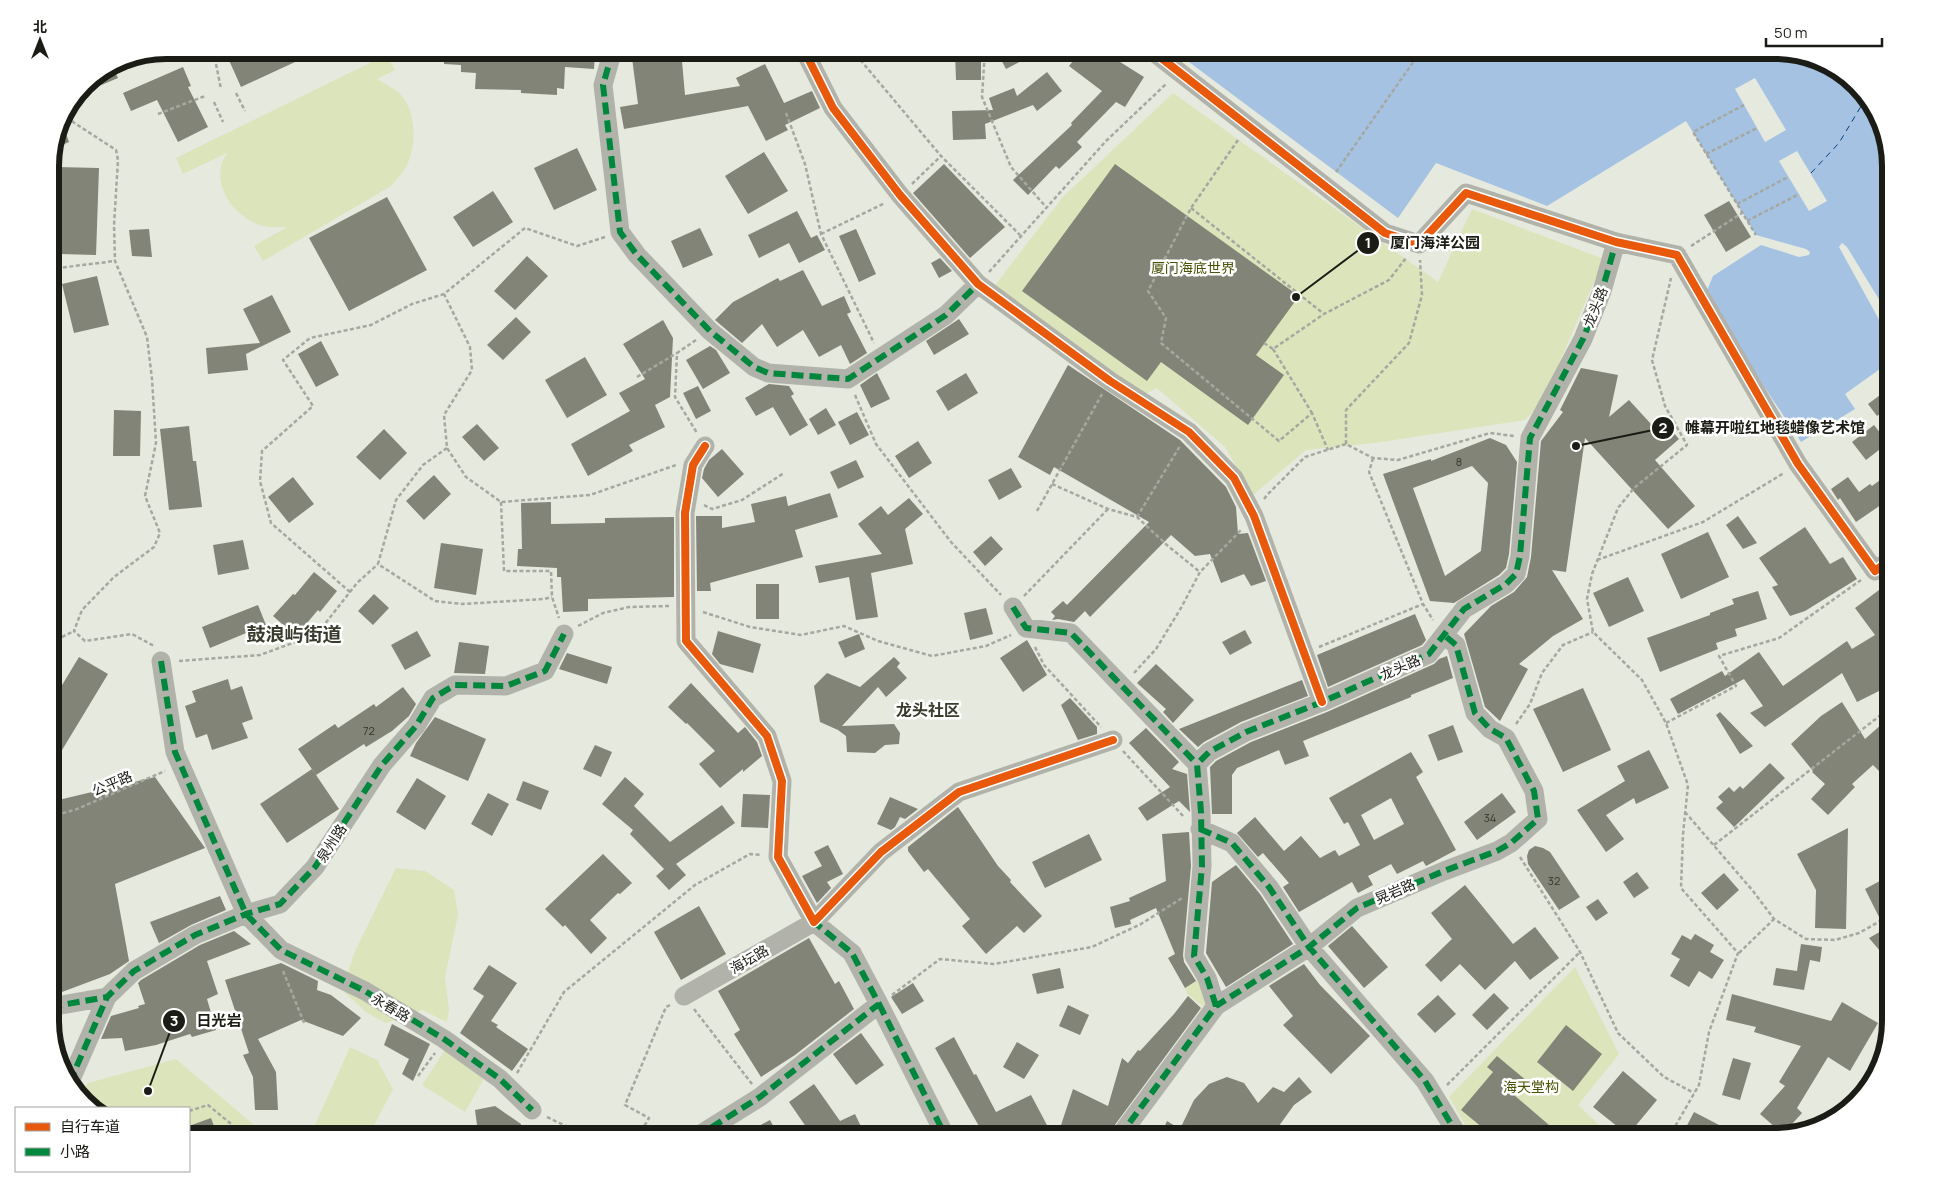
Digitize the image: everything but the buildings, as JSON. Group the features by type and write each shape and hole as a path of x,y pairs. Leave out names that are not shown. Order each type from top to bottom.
{"street":[{"path":"610,59 603,85 620,232 637,255 710,331 754,367 768,373 848,379 946,315 978,284"},
{"path":"808,59 833,108 900,195 978,284 1110,381 1189,432 1234,478 1254,516 1322,702"},
{"path":"1162,59 1385,233 1418,244 1466,193 1616,242 1676,255 1798,464 1875,571 1882,566"},
{"name":"龙头路","path":"1197,764 1209,752 1246,732 1322,702 1429,654 1464,609 1506,584 1516,574 1520,556 1530,438 1583,339 1602,292 1616,242"},
{"path":"705,446 693,465 685,513 686,641 767,736 782,781 778,857 814,922 852,953 880,1004 942,1128"},
{"path":"1013,607 1026,628 1072,633 1197,764 1201,812 1202,866 1194,956 1207,978 1216,1006"},
{"name":"泉州路","path":"107,997 134,971 195,935 246,914 280,904 316,867 382,765 416,726 433,698 455,685 506,686 545,671 564,634"},
{"name":"晃岩路","path":"1126,1128 1216,1006 1309,947 1357,908 1497,851 1511,843 1538,819 1534,790 1506,738 1490,729 1475,713 1456,645 1444,634"},
{"path":"167,661 176,752 180,765 246,914"},
{"name":"海坛路","path":"684,996 814,922 881,852 959,792 1113,740"},
{"path":"1200,829 1232,843 1269,887 1309,947 1425,1081 1454,1128"},
{"name":"永春路","path":"246,914 281,950 365,991 444,1039 500,1078 532,1110"},
{"path":"59,1005 107,997"},
{"path":"73,1075 107,997"},
{"path":"710,1128 760,1097 880,1004"}],"path":[{"path":"860,59 941,156 1020,235"},
{"path":"985,59 982,97 1011,167 1046,206"},
{"path":"1326,187 1414,61"},
{"path":"216,64 221,89"},
{"path":"978,284 1106,141 1178,73"},
{"path":"236,93 244,111"},
{"path":"158,114 205,96"},
{"path":"214,102 223,122"},
{"path":"1744,105 1692,132 1756,235"},
{"path":"786,113 805,164 821,234 882,358"},
{"path":"59,638 74,631 82,610 114,577 154,546 160,533 145,496 156,443 152,379 146,337 115,261 114,224 118,160 116,150 73,122 71,117"},
{"path":"1247,126 1191,208 1148,291 1166,318 1161,343 1279,441 1312,413"},
{"path":"1706,154 1757,128"},
{"path":"1737,204 1788,177"},
{"path":"1748,221 1799,194"},
{"path":"1191,208 1324,314"},
{"path":"1738,953 1680,888 1688,785 1666,723 1642,680 1593,632 1588,599 1592,574 1618,508 1634,488 1687,445 1664,406 1652,360 1676,255 1742,213"},
{"path":"350,592 271,523 260,481 262,451 313,406 283,360 310,338 371,326 412,304 444,294 525,228 577,246 620,232"},
{"path":"1273,349 1324,314 1389,280 1418,244"},
{"path":"1346,444 1346,410 1409,343 1422,295 1418,244"},
{"path":"59,268 115,261"},
{"path":"444,294 470,347 472,370 444,415 447,448 466,476 501,502 590,495 663,471 681,462"},
{"path":"637,377 710,331"},
{"path":"1264,343 1273,349 1312,413 1328,450"},
{"path":"677,353 675,397 705,446"},
{"path":"848,379 876,444 951,542 1013,607 1108,509"},
{"path":"1037,511 1110,381"},
{"path":"1137,518 1189,432"},
{"path":"1122,686 1156,649 1200,572 1254,516 1268,494 1305,457 1346,444 1373,458 1398,460 1490,432 1530,438"},
{"path":"74,631 84,641 132,634 160,648 167,661 260,655 317,634 350,592 378,564 396,500 423,465 447,448"},
{"path":"1373,458 1369,472 1423,604 1444,634"},
{"path":"1597,560 1703,522 1798,464"},
{"path":"687,496 712,509 742,500 784,473"},
{"path":"1052,484 1108,509 1137,518 1200,572"},
{"path":"501,502 504,571 551,571 552,597 564,634 603,614 629,607 685,606 750,627 801,634 844,626 878,641 932,656 986,646 1026,628"},
{"path":"378,564 435,601 462,604 552,597"},
{"path":"1666,723 1736,686 1719,656 1779,638 1875,571"},
{"path":"1304,654 1423,604"},
{"path":"1506,738 1530,704 1542,673 1563,645 1593,632"},
{"path":"1714,845 1882,714"},
{"path":"1686,812 1753,891 1774,919 1806,939 1835,940 1859,933 1882,920"},
{"path":"1511,843 1580,952 1618,1033 1664,1077 1694,1093"},
{"path":"509,1087 564,992 695,886 750,854 778,857"},
{"path":"880,1004 940,959 994,964 1092,947 1140,924 1180,898 1200,892"},
{"path":"1673,1128 1699,1085 1709,1032 1738,953 1774,919"},
{"path":"281,950 281,964 305,1025"},
{"path":"1435,1097 1580,952"},
{"path":"643,1128 649,1118 626,1105 666,1008 684,996 752,1084"},
{"path":"418,1076 444,1039"},
{"path":"1848,1100 1873,1064"},
{"path":"190,1111 208,1104 236,1128"},
{"path":"532,1110 570,1128"}],"green space":[{"path":"378,59 388,59 395,70 377,79 395,90 406,101 414,129 410,159 401,175 391,186 263,261 254,246 287,227 266,227 254,223 231,204 222,187 220,177 221,165 227,153 183,174 176,158"},
{"name":"厦门海底世界","path":"1173,93 1438,282 1472,209 1604,259 1542,403 1525,420 1375,443 1306,450 1253,495 1225,447 1157,388 1141,396 993,288 1062,198"},
{"path":"396,868 425,871 454,890 458,915 445,977 449,1010 447,1022 422,1010 386,1023 367,1013 342,990 355,951"},
{"name":"海天堂构","path":"1575,967 1619,1054 1578,1105 1599,1125 1597,1128 1467,1128 1449,1097"},
{"path":"1202,977 1206,1004 1204,1007 1187,994 1185,988"},
{"path":"350,1047 377,1060 393,1089 374,1125 375,1128 190,1128 190,1107 102,1107 83,1089 88,1083 176,1059 254,1125 314,1127"},
{"path":"445,1050 486,1075 465,1112 422,1085"}],"water":[{"path":"1185,59 1775,59 1803,62 1829,73 1851,90 1868,112 1879,138 1882,159 1882,304 1847,247 1842,243 1839,247 1882,325 1882,367 1845,394 1855,409 1801,442 1716,314 1706,293 1713,276 1761,245 1799,257 1809,255 1810,252 1806,249 1756,235 1686,121 1547,206 1436,163 1398,218"}],"pier":[{"path":"1755,78 1786,130 1765,142 1735,89"},
{"path":"1797,151 1827,201 1809,211 1779,161"}],"ferry route":[{"path":"1811,173 1839,143 1862,104"}],"marked path":[{"path":"610,59 603,85 620,232 637,255 710,331 754,367 768,373 848,379 946,315 978,284"},
{"path":"1216,1006 1207,978 1194,956 1202,866 1201,812 1197,764 1209,752 1246,732 1322,702 1429,654 1464,609 1506,584 1516,574 1520,556 1530,438 1583,339 1602,291 1616,242"},
{"path":"1013,607 1026,628 1071,633 1197,764"},
{"path":"59,1005 107,997 134,971 195,935 246,914 280,904 315,867 382,765 416,726 433,698 455,685 506,686 545,671 564,634"},
{"path":"1126,1128 1216,1006 1309,947 1357,908 1497,851 1511,843 1538,819 1534,791 1506,738 1490,729 1475,713 1456,645 1444,635"},
{"path":"161,661 175,752 246,914 281,950 365,991 444,1039 500,1079 532,1110"},
{"path":"1200,829 1232,843 1269,887 1309,947 1425,1081 1454,1128"},
{"path":"710,1128 760,1097 879,1004 852,953 814,922"},
{"path":"73,1075 107,997"},
{"path":"879,1004 941,1128"}],"cycle path":[{"path":"808,59 833,108 900,195 978,284 1110,381 1189,432 1234,478 1254,516 1322,702"},
{"path":"1163,59 1385,233 1419,244 1466,193 1616,242 1677,255 1798,464 1875,571 1882,566"},
{"path":"705,446 693,465 685,513 686,641 767,736 782,781 778,857 814,922 881,852 959,792 1113,740"}],"place":[{"name":"厦门海洋公园","path":"1296,297"},
{"name":"帷幕开啦红地毯蜡像艺术馆","path":"1576,446"},
{"name":"日光岩","path":"148,1091"}],"district":[{"name":"鼓浪屿街道","path":"294,634"},
{"name":"龙头社区","path":"928,710"}]}
